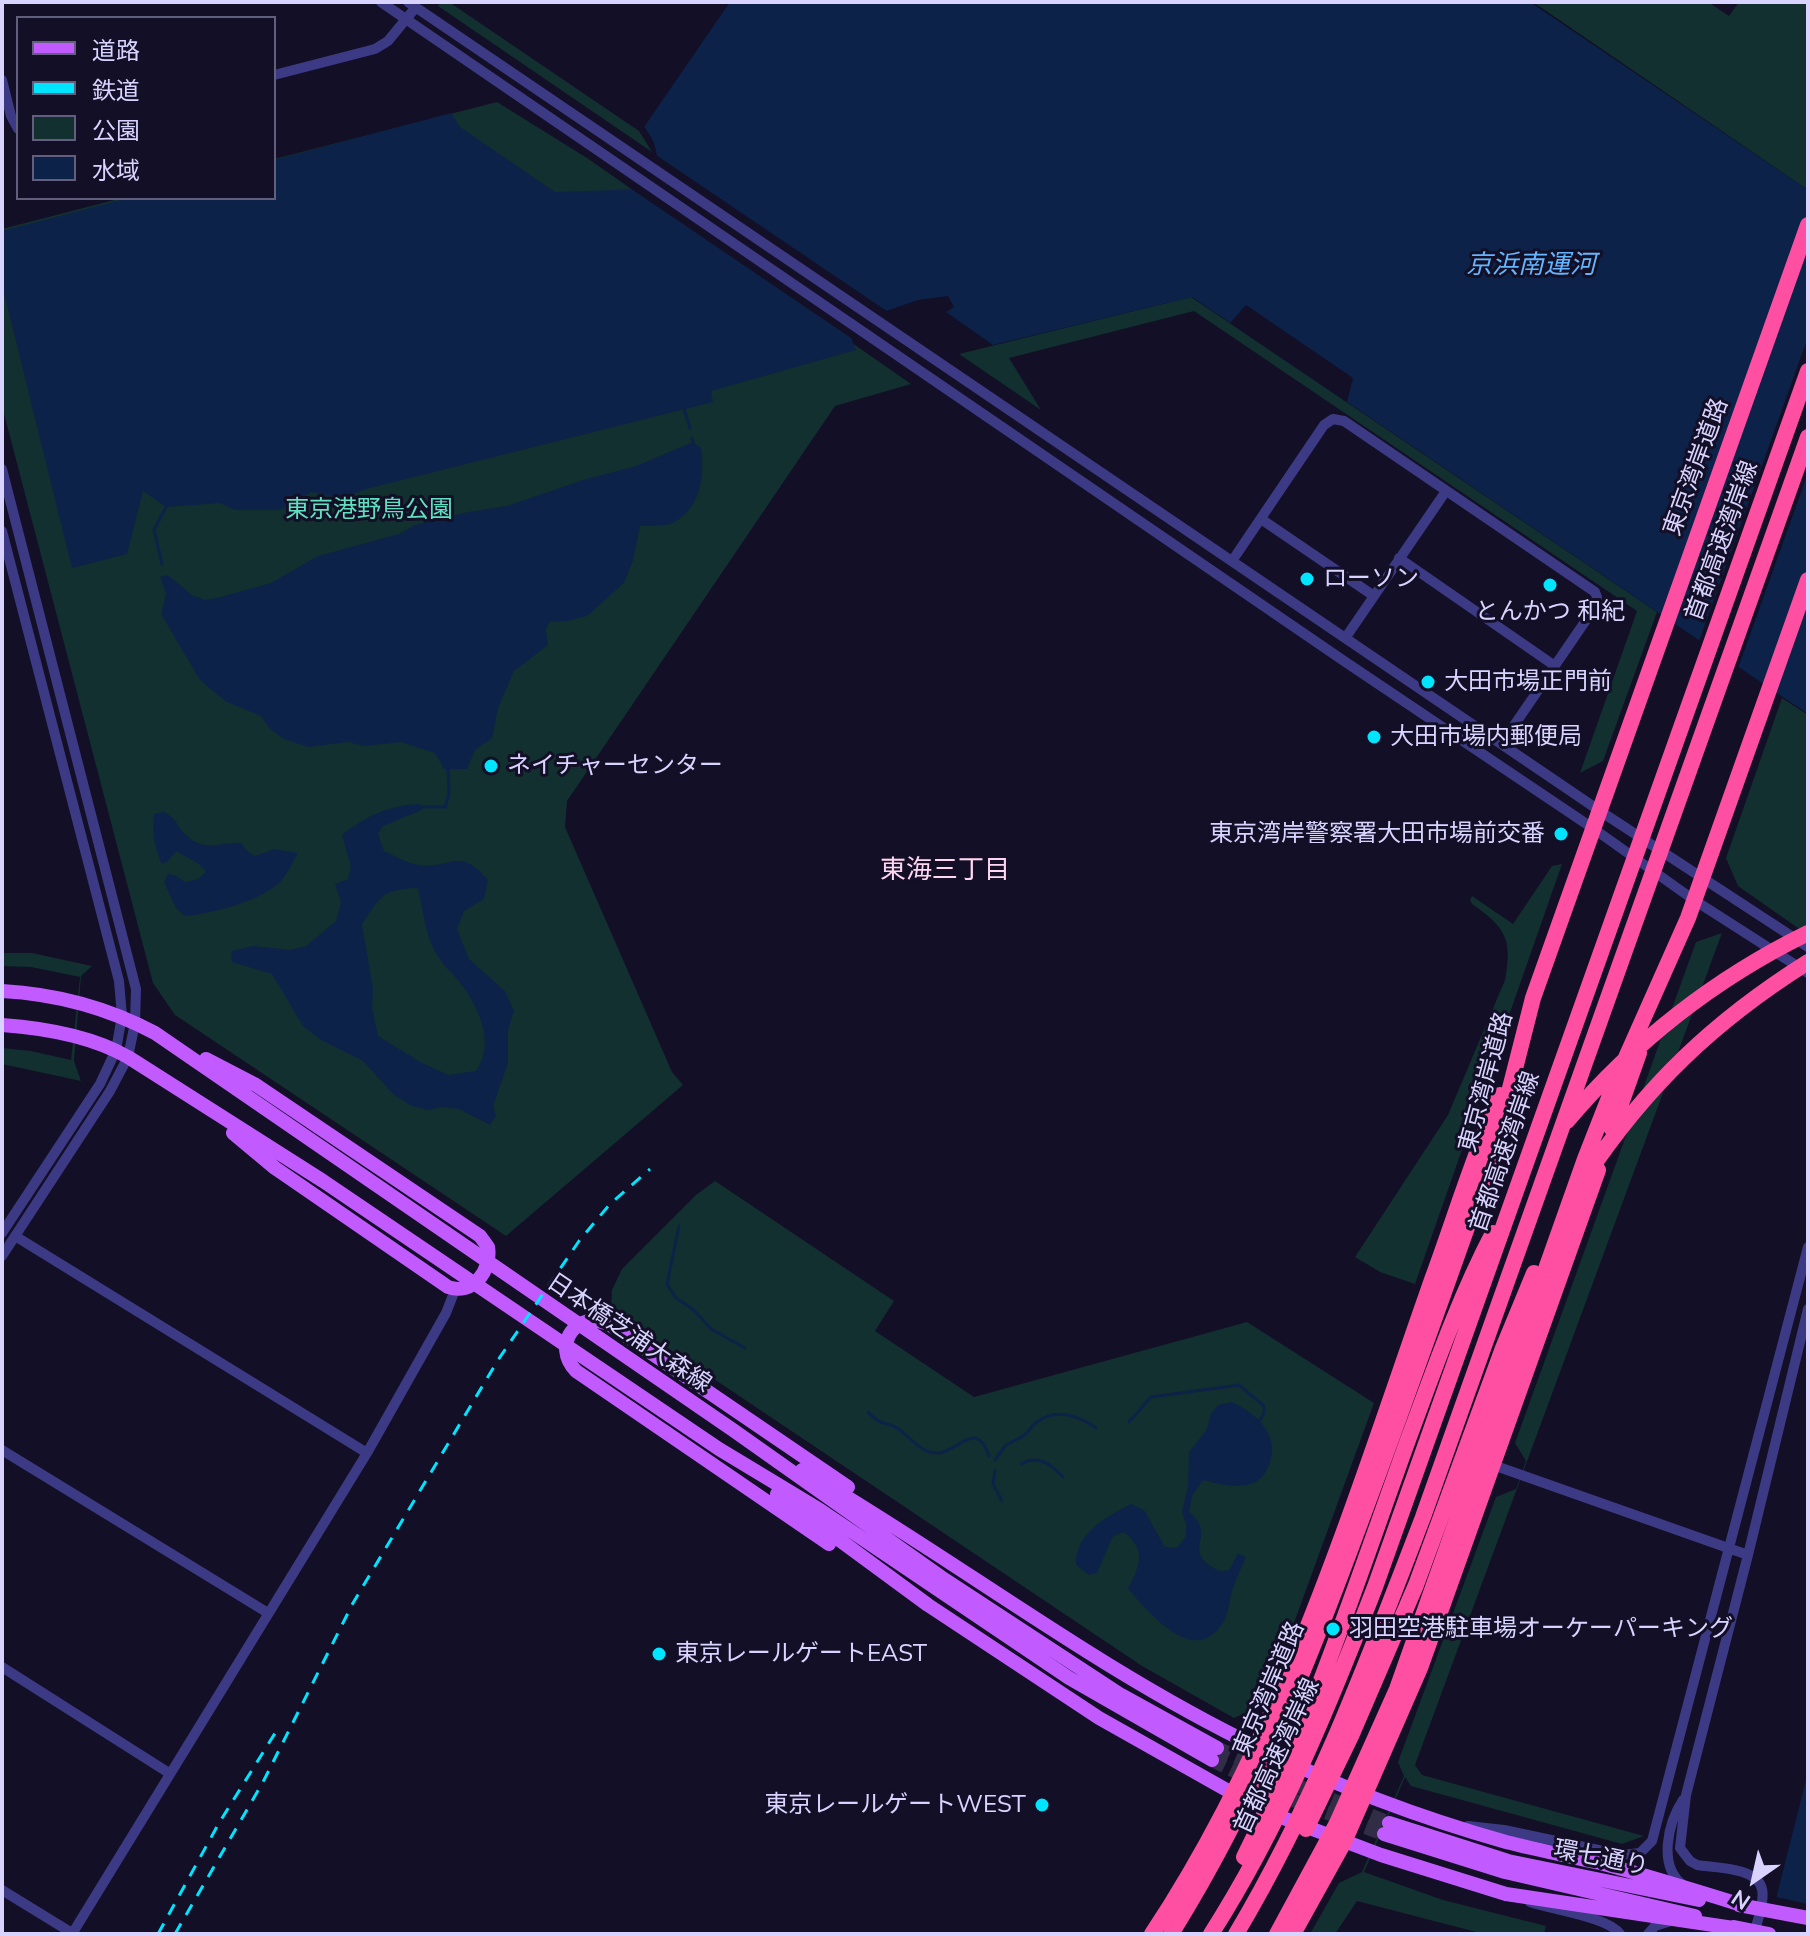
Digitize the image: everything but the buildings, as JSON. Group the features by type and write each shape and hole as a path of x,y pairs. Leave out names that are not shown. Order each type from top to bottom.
{"highway":[{"name":"東京湾岸道路","path":"1171,1934 1258,1778 1312,1652 1481,1188 1533,998 1808,225"},
{"name":"首都高速湾岸線","path":"1208,1934 1248,1872 1293,1782 1321,1722 1375,1587 1808,371"},
{"name":"首都高速湾岸線","path":"1238,1934 1302,1813 1381,1628 1808,437"},
{"path":"1293,1934 1344,1842 1420,1668 1808,580"},
{"path":"1208,1934 1272,1799 1316,1696 1453,1316 1505,1210 1554,1136 1594,1089 1634,1050 1673,1015 1713,987 1808,933"},
{"path":"1238,1934 1291,1858 1351,1736 1429,1550 1508,1333 1566,1209 1626,1119 1672,1067 1748,1002 1808,962"},
{"path":"1277,1934 1337,1823 1397,1689 1585,1159 1616,1080 1666,972"},
{"path":"1152,1934 1232,1793 1276,1706 1341,1536 1482,1142 1522,1045"}],"main road":[{"name":"日本橋芝浦大森線","path":"2,991 68,999 129,1020 176,1047 733,1430 917,1561 1077,1668 1214,1754 1069,1678 820,1510 719,1449 323,1181 122,1054 55,1032 2,1025"},
{"path":"176,1047 256,1085 480,1236 488,1247 486,1268 473,1285 455,1290 439,1282 275,1168 190,1097"},
{"path":"928,1605 864,1568 576,1371 565,1350 572,1332 585,1320 610,1325 900,1523 948,1561"},
{"path":"733,1430 851,1499 1132,1679 1256,1747 1444,1823 1610,1866 1745,1906"},
{"path":"719,1449 928,1605 1099,1718 1232,1793 1286,1819 1344,1842 1506,1894 1747,1931"},
{"name":"環七通り","path":"1769,1934 1505,1872 1387,1828 1534,1867 1725,1905 1808,1918"}],"street":[{"path":"381,2 1694,900 1808,973"},
{"path":"276,74 375,49 388,41 408,20 412,5 1600,811 1808,947"},
{"path":"2,80 16,125"},
{"path":"1232,561 1324,425 1333,419 1344,421 1595,592 1595,607 1502,743"},
{"path":"2,469 136,989 122,1054 110,1091 2,1256"},
{"path":"1346,637 1446,491"},
{"path":"1261,519 1374,596"},
{"path":"2,531 129,1020"},
{"path":"1399,558 1555,666"},
{"path":"2,1233 122,1054"},
{"path":"15,1236 367,1453"},
{"path":"1444,1823 1504,1830 1622,1855 1635,1855 1646,1848 1653,1837 1808,1247"},
{"path":"2,1890 72,1934 367,1453 446,1313 455,1290"},
{"path":"1747,1931 1762,1892 1755,1878 1750,1874 1697,1865 1680,1848 1686,1795 1808,1309"},
{"path":"2,1450 268,1613"},
{"path":"1493,1465 1748,1555"},
{"path":"2,1667 169,1773"},
{"path":"1686,1795 1677,1809 1668,1858 1673,1876 1686,1887"},
{"path":"1506,1894 1552,1910 1602,1921 1620,1934"},
{"path":"1648,1934 1655,1926 1673,1921"}],"green space":[{"path":"441,2 449,2 639,131 652,152 438,6"},
{"path":"1533,2 1708,2 1729,16 1739,2 1808,2 1808,190"},
{"name":"東京港野鳥公園","path":"497,102 587,158 911,384 835,406 567,801 565,827 672,1072 683,1085 506,1236 175,1015 153,983 2,406 2,229 114,200 276,200 276,158"},
{"path":"1191,297 1657,612 1603,761 1580,773 1637,611 1194,311 1009,358 1041,410 959,354"},
{"path":"1782,698 1808,715 1808,935 1738,886 1726,858"},
{"path":"1562,864 1415,1284 1380,1272 1355,1257 1448,1115 1505,980 1508,954 1504,935 1470,900 1472,896 1513,924 1552,866"},
{"path":"1722,933 1415,1765 1422,1775 1644,1836 1622,1844 1411,1786 1405,1777 1364,1872 1443,1900 1546,1926 1544,1934 1484,1934 1357,1901 1335,1934 1310,1934 1339,1883 1362,1872 1404,1776 1398,1762 1496,1497 1516,1489 1526,1461 1515,1443 1696,942"},
{"path":"2,953 32,953 92,966 81,976 74,1061 81,1081 2,1064 2,1048 71,1060 80,977 31,967 2,966"},
{"path":"715,1181 894,1301 875,1331 974,1397 1247,1322 1374,1403 1261,1706 1234,1718 1142,1666 611,1310 612,1290 622,1269 696,1195"}],"water":[{"name":"京浜南運河","path":"730,2 1530,2 1808,190 1808,714 1192,297 993,345 946,312 954,307 948,296 918,300 846,325 856,350 711,391 713,402 366,489 343,498 311,492 281,510 235,510 220,503 166,507 143,491 127,554 72,568 2,285 2,231 121,200 276,200 276,159 451,113 460,127 555,192 645,189 654,174 657,158 654,142 644,127"},
{"path":"693,442 701,448 702,469 699,490 690,509 673,523 640,526 633,560 624,583 587,616 550,622 546,629 548,645 514,671 498,708 492,738 475,750 467,769 444,769 435,753 401,742 364,746 348,742 308,747 284,739 269,728 261,716 225,701 200,680 161,614 166,594 160,577 168,575 192,595 205,600 221,597 271,583 318,556 399,534 415,525 507,506 636,466"},
{"path":"420,804 422,810 383,826 378,834 384,851 419,865 462,861 478,869 488,880 484,899 464,911 457,929 469,959 505,991 514,1011 508,1030 508,1063 493,1106 496,1116 490,1125 459,1109 441,1107 428,1110 412,1106 394,1095 363,1061 321,1040 303,1026 272,974 232,962 231,951 253,946 290,950 306,946 336,921 341,902 335,884 348,879 351,867 342,835 379,813","holes":["418,888 433,947 441,962 464,989 482,1024 485,1048 476,1071 448,1075 378,1036 362,925 378,901 390,892"]},
{"path":"164,812 186,835 200,844 241,843 255,856 274,849 298,853 281,881 273,888 222,909 185,916 176,908 164,882 168,874 185,882 198,879 206,872 199,864 176,851 162,864 155,845 153,821 154,814"},
{"path":"1232,1402 1250,1412 1264,1426 1272,1444 1272,1454 1269,1465 1256,1482 1235,1486 1203,1480 1192,1496 1189,1512 1201,1529 1201,1557 1220,1571 1229,1570 1238,1553 1246,1557 1224,1621 1212,1635 1200,1640 1187,1639 1160,1623 1128,1589 1136,1573 1139,1552 1124,1532 1113,1536 1097,1573 1089,1575 1076,1565 1077,1554 1086,1535 1094,1527 1131,1504 1144,1510 1165,1547 1177,1548 1186,1536 1182,1511 1188,1486 1189,1452 1207,1429 1211,1413 1218,1405"},
{"path":"1808,1772 1808,1934 1767,1934"}],"pier":[{"path":"653,153 891,314 851,328 857,342 627,186 643,185 652,175"},
{"path":"1246,305 1353,378 1347,402 1230,323"},
{"path":"1808,337 1808,473 1737,671 1698,644"},
{"path":"1772,1896 1808,1904 1808,1934 1763,1934"}],"waterway":[{"path":"684,409 690,428"},
{"path":"692,438 693,442"},
{"path":"162,564 154,530 166,507"},
{"path":"421,807 445,807 449,794 448,769"},
{"path":"679,1226 667,1284 676,1298 694,1310 711,1329 745,1348"},
{"path":"1129,1422 1151,1397 1239,1385 1264,1406 1260,1420"},
{"path":"868,1412 877,1420 896,1427 932,1453 945,1451 972,1438 984,1445 989,1456"},
{"path":"995,1460 1007,1445 1025,1435 1037,1422 1052,1415 1074,1417 1096,1428"},
{"path":"1021,1464 1039,1460 1063,1477"},
{"path":"995,1470 993,1484 1002,1501"}],"tunnel":[{"path":"1217,1748 1389,1823"},
{"path":"1212,1760 1296,1801 1384,1834"}],"railway":[{"path":"175,1934 263,1782 353,1603 498,1360 579,1241 610,1204 650,1169"},
{"path":"158,1934 219,1823 277,1730"}],"place":[{"name":"ローソン","path":"1307,579"},
{"name":"とんかつ 和紀","path":"1550,585"},
{"name":"大田市場正門前","path":"1428,682"},
{"name":"大田市場内郵便局","path":"1374,737"},
{"name":"ネイチャーセンター","path":"491,766"},
{"name":"東京湾岸警察署大田市場前交番","path":"1561,834"},
{"name":"羽田空港駐車場オーケーパーキング","path":"1333,1629"},
{"name":"東京レールゲートEAST","path":"659,1654"},
{"name":"東京レールゲートWEST","path":"1042,1805"}],"district":[{"name":"東海三丁目","path":"945,870"}]}
